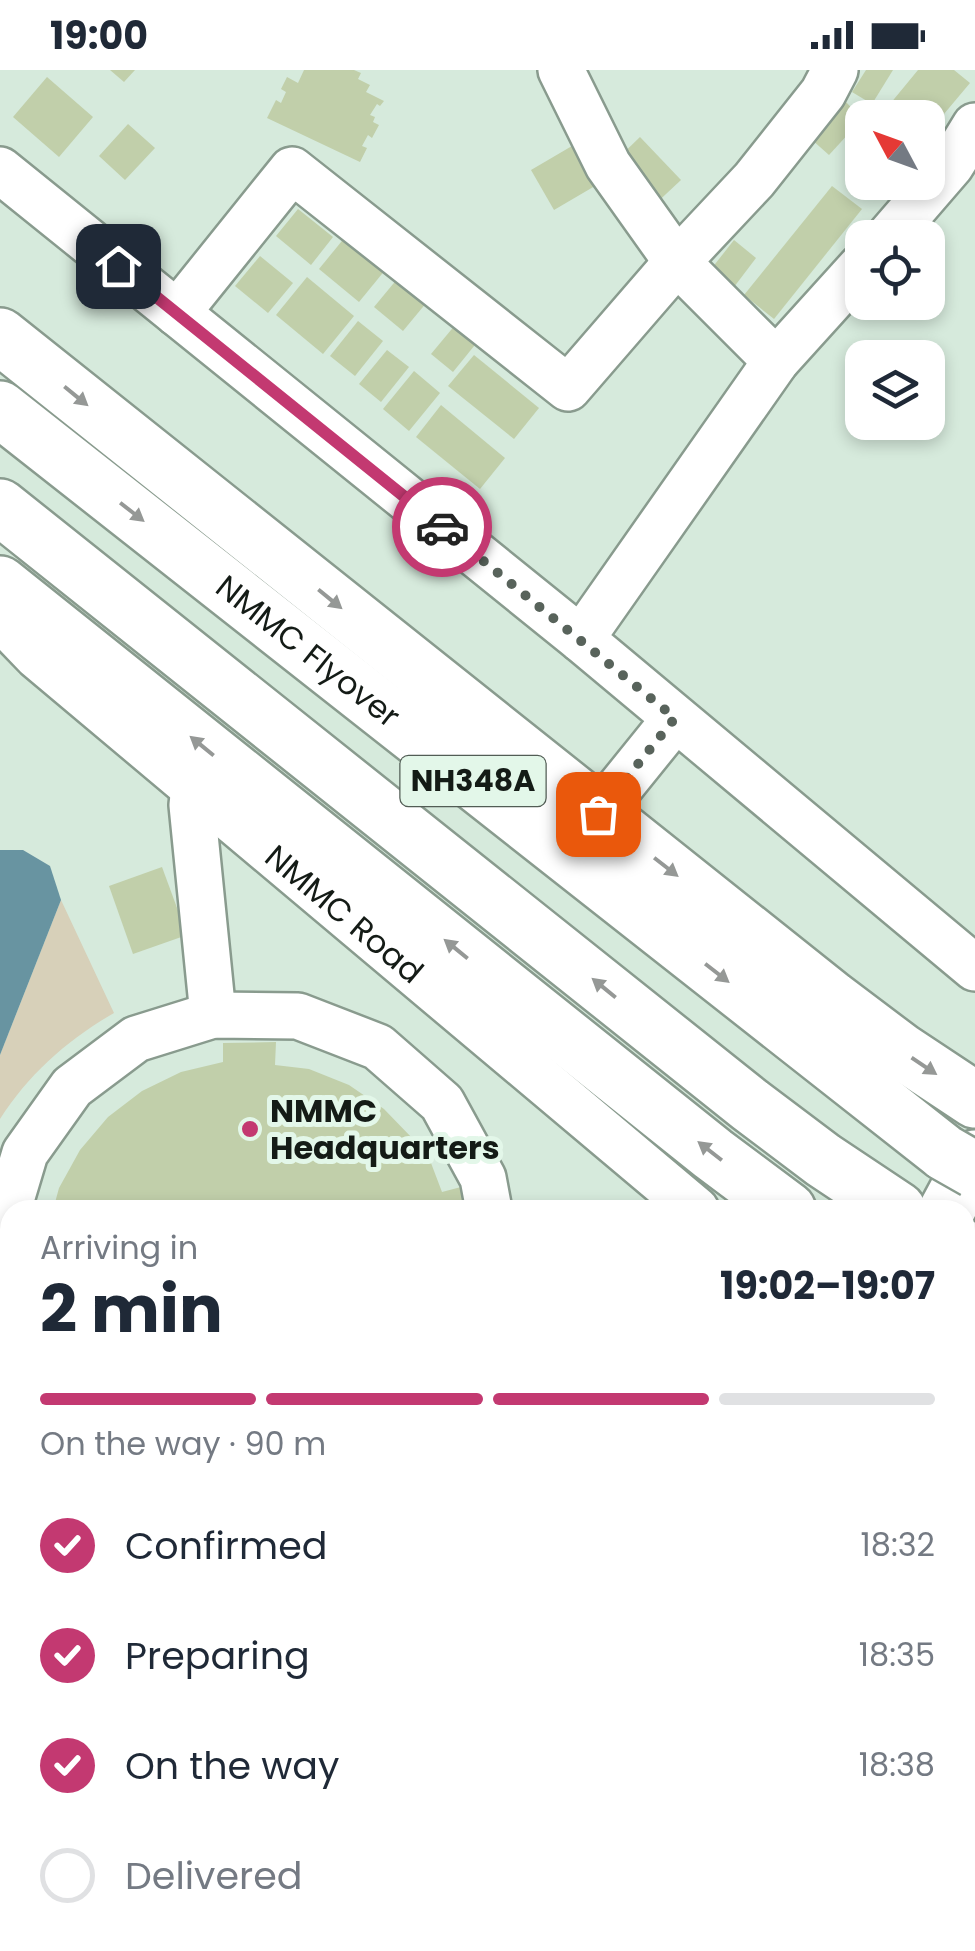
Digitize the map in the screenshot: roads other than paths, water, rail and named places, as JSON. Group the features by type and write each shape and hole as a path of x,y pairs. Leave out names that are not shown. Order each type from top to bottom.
{"main road":[{"path":"0,336 832,999 975,1100"},
{"name":"NMMC Flyover","path":"0,408 965,1160"},
{"name":"NH348A","path":"0,507 680,1049 823,1160 883,1200"},
{"path":"0,584 775,1200"},
{"path":"950,1200 965,1160"}],"street":[{"path":"560,70 608,165 677,262 776,361"},
{"path":"177,313 292,170 568,388 754,180 823,92 835,70"},
{"path":"903,220 950,165 975,126"},
{"path":"0,170 581,640 975,968"},
{"path":"581,640 776,361 845,285"},
{"name":"NMMC Road","path":"0,611 37,656 684,1200"},
{"path":"598,814 675,718"},
{"path":"194,788 192,804 213,1014"},
{"path":"11,1200 25,1153 72,1087 136,1039 213,1014 298,1016 378,1047 442,1103 483,1178 487,1200"}],"water":[{"path":"0,850 23,850 50,866 61,900 0,1055"}],"place":[{"name":"NMMC Headquarters","path":"250,1129"}]}
